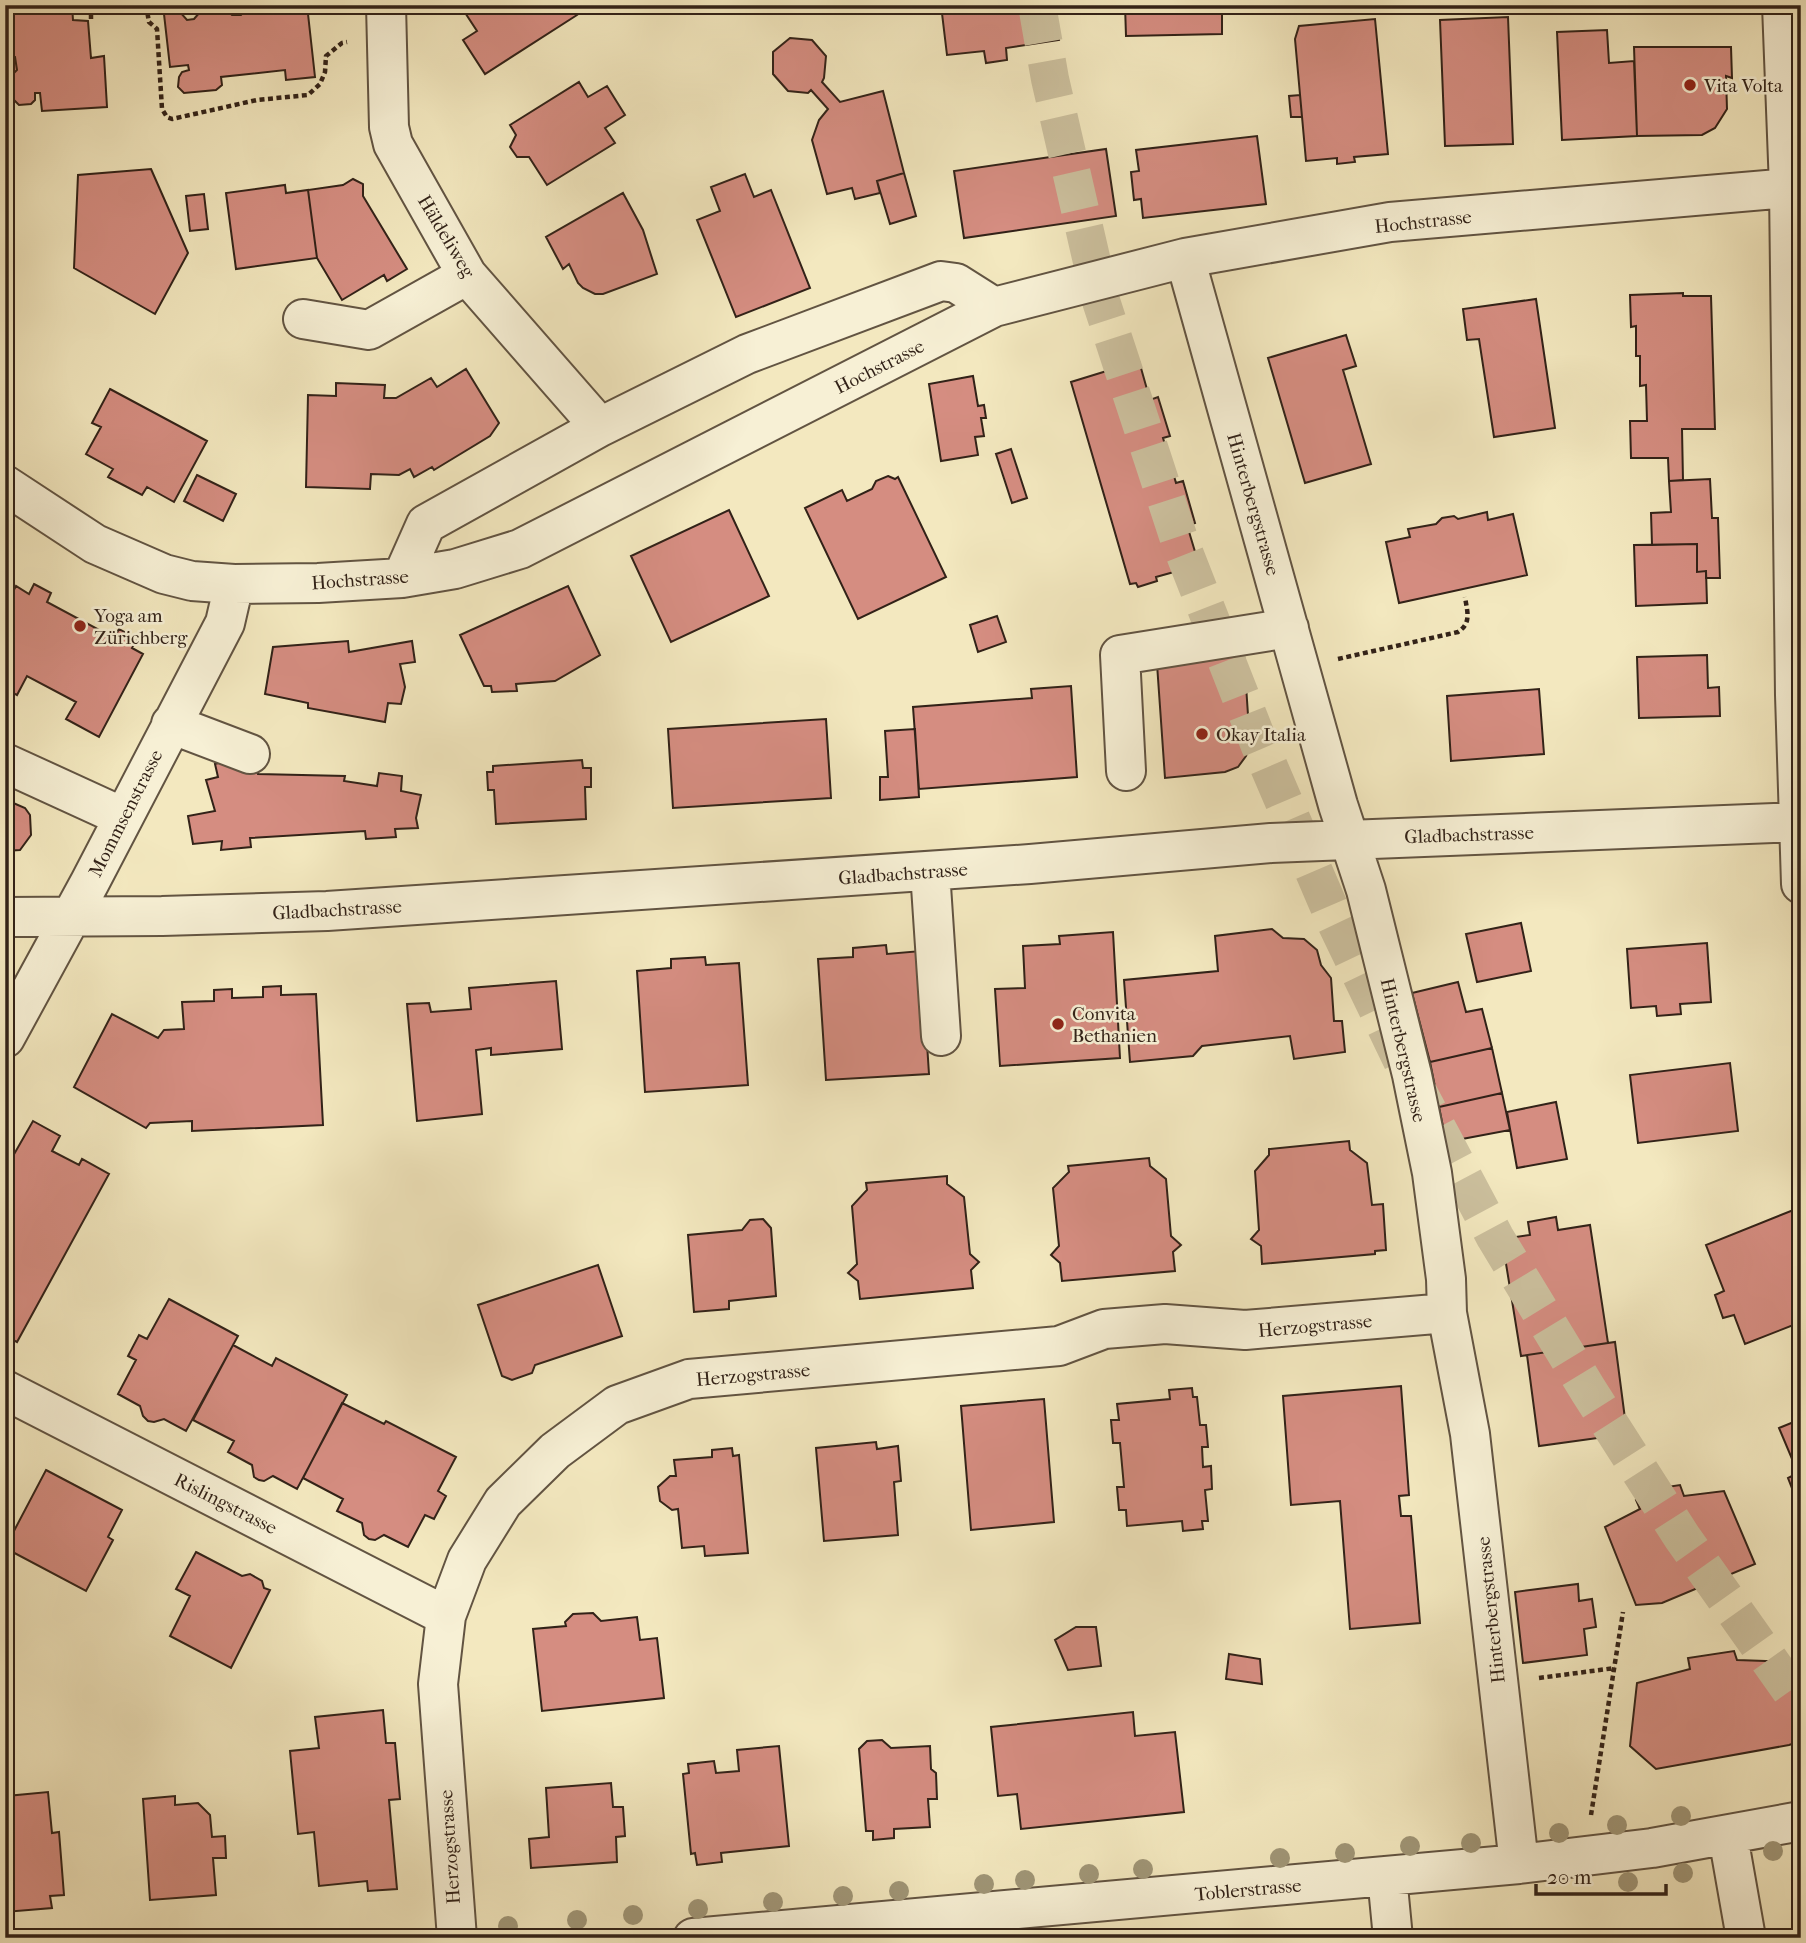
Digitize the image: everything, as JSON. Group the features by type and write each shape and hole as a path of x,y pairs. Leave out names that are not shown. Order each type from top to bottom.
{"street":[{"path":"1782,5 1795,187 1801,884"},
{"name":"Häldeliweg","path":"386,21 389,127 393,144 467,275 600,427"},
{"name":"Hochstrasse","path":"5,485 106,550 164,574 191,581 234,584 318,583 402,578 455,569 520,549 995,307 1185,258 1390,222 1795,187"},
{"name":"Hinterbergstrasse","path":"1185,258 1366,890 1412,1075 1432,1173 1446,1279 1447,1313 1470,1434 1519,1864"},
{"path":"303,319 369,330 467,275"},
{"path":"402,578 426,524 600,427 747,354 941,281 957,283 995,307"},
{"name":"Mommsenstrasse","path":"5,1038 225,624 234,584"},
{"path":"1126,771 1121,655 1289,628"},
{"path":"171,724 250,754"},
{"path":"5,763 123,817"},
{"name":"Gladbachstrasse","path":"5,917 327,911 930,871 1350,839 1800,822"},
{"path":"930,871 941,1036"},
{"name":"Herzogstrasse","path":"457,1938 438,1684 446,1616 467,1560 503,1502 555,1451 617,1405 689,1379 1059,1346 1104,1329 1165,1324 1245,1331 1447,1313"},
{"name":"Rislingstrasse","path":"5,1390 446,1616"},
{"name":"Toblerstrasse","path":"693,1938 1026,1923 1387,1876 1652,1849 1801,1821"},
{"path":"1728,1836 1746,1938"},
{"path":"1387,1876 1393,1938"}],"path":[{"path":"90,19 91,5"},
{"path":"146,5 149,22 157,29 162,109 167,117 172,119 257,100 308,95 320,84 327,56 342,43 386,21"},
{"path":"1333,660 1458,632 1464,628 1468,617 1465,597"},
{"path":"1591,1818 1623,1612"},
{"path":"1537,1679 1615,1668"}],"building":[{"path":"5,5 72,5 73,20 88,21 91,58 104,56 107,107 42,111 40,93 35,93 35,100 31,104 19,105 13,99 12,75 17,70 15,57 5,58"},
{"path":"272,5 278,12 289,11 292,5 307,5 315,77 286,80 285,70 221,77 222,85 216,90 184,93 178,87 182,72 189,70 188,65 170,67 164,14 180,12 187,20 194,19 200,12 226,9 232,15 241,15 246,8"},
{"path":"460,5 571,5 577,15 485,74 463,40 477,31"},
{"path":"941,5 1054,5 1059,40 1006,48 1007,60 986,63 984,51 947,55"},
{"path":"1125,5 1222,5 1222,34 1126,36"},
{"path":"1508,17 1513,144 1445,146 1440,20"},
{"path":"1375,19 1388,154 1354,157 1355,162 1337,164 1337,158 1306,161 1295,39 1299,26"},
{"path":"1607,30 1609,63 1634,61 1637,136 1562,140 1557,32"},
{"path":"790,38 812,40 826,56 822,82 840,102 883,91 904,173 877,181 880,193 855,199 852,188 827,194 812,140 819,120 828,109 811,90 808,93 788,91 773,74 773,52"},
{"path":"1634,47 1731,47 1732,78 1726,76 1727,109 1715,128 1702,135 1637,136"},
{"path":"15,57 17,70 12,75 14,131 5,132 5,58"},
{"path":"579,82 588,97 607,86 625,115 605,128 615,143 547,185 529,157 517,157 510,147 516,135 510,125"},
{"path":"1300,95 1302,117 1291,117 1289,96"},
{"path":"1257,136 1266,204 1143,218 1141,199 1134,200 1131,172 1139,171 1136,150"},
{"path":"1106,149 1116,216 964,238 954,171"},
{"path":"151,169 188,253 155,314 74,268 78,175"},
{"path":"904,173 916,216 890,224 877,181"},
{"path":"745,174 754,197 771,190 810,288 736,317 697,220 720,211 711,187"},
{"path":"353,179 363,184 363,196 407,269 387,281 384,275 342,300 317,258 308,190 343,185"},
{"path":"285,185 286,193 308,190 317,258 236,269 226,193"},
{"path":"623,193 643,230 657,274 603,294 595,294 578,283 569,264 563,269 546,237"},
{"path":"204,194 208,229 190,231 186,196"},
{"path":"1683,293 1683,296 1711,296 1715,429 1682,429 1683,480 1669,481 1668,458 1631,458 1630,421 1647,421 1646,385 1640,386 1640,356 1636,356 1636,326 1631,327 1630,295"},
{"path":"1536,299 1555,428 1494,437 1479,339 1467,340 1463,309"},
{"path":"1346,335 1356,366 1343,370 1371,464 1305,483 1268,358"},
{"path":"1139,361 1150,400 1158,397 1170,436 1163,438 1176,483 1183,481 1195,523 1187,525 1199,565 1156,577 1157,581 1138,587 1136,583 1130,584 1071,382"},
{"path":"466,369 499,423 490,436 434,470 432,467 414,477 410,469 399,475 371,474 370,489 306,487 308,395 336,396 336,383 385,385 384,398 396,398 431,378 437,387"},
{"path":"973,376 978,406 984,405 986,418 981,418 984,436 975,437 978,455 941,461 929,384"},
{"path":"110,389 207,441 174,502 147,487 142,495 108,477 113,469 86,454 101,427 92,423"},
{"path":"1011,449 1027,498 1012,503 996,454"},
{"path":"197,475 236,494 223,521 184,501"},
{"path":"888,476 895,479 898,477 946,577 858,619 805,508 842,490 847,501 872,489 876,481"},
{"path":"1710,479 1712,518 1718,518 1720,578 1706,578 1706,571 1697,572 1697,544 1652,545 1651,513 1671,512 1669,481"},
{"path":"729,510 769,596 671,642 631,556"},
{"path":"1487,512 1488,520 1513,514 1527,575 1399,603 1386,542 1410,537 1408,529 1436,524 1442,518 1454,516 1458,519"},
{"path":"1697,544 1697,572 1706,571 1707,603 1636,606 1634,545"},
{"path":"34,584 51,593 47,602 114,638 119,629 137,639 132,648 143,654 99,737 66,719 76,702 27,676 17,695 5,688 5,606 16,586 29,594"},
{"path":"568,586 600,655 555,681 516,684 517,691 492,692 491,686 484,686 460,635"},
{"path":"997,616 1006,642 978,652 970,625"},
{"path":"348,641 349,652 412,641 415,662 400,664 405,687 401,704 388,703 385,722 308,708 308,703 265,694 273,647"},
{"path":"1244,655 1250,745 1246,756 1238,767 1225,772 1165,778 1157,664"},
{"path":"1707,655 1708,688 1719,687 1720,716 1639,718 1637,657"},
{"path":"1071,686 1077,777 919,789 913,707 1032,698 1031,689"},
{"path":"1539,689 1544,754 1451,761 1447,696"},
{"path":"826,719 831,798 673,808 668,729"},
{"path":"915,729 919,797 880,800 880,777 888,777 885,731"},
{"path":"238,757 256,765 258,774 345,776 344,781 377,786 379,773 402,776 401,791 421,795 416,818 418,828 395,829 396,837 366,839 365,831 250,838 251,847 221,850 222,841 193,844 188,816 215,811 206,780 218,777 215,764"},
{"path":"582,760 583,768 591,768 591,787 585,787 586,819 496,824 494,790 488,790 487,772 493,772 493,766"},
{"path":"5,785 11,785 11,802 25,808 30,815 31,835 20,850 5,851"},
{"path":"1521,923 1531,971 1477,982 1466,934"},
{"path":"1272,929 1283,938 1304,939 1317,950 1321,965 1331,978 1334,1021 1342,1021 1345,1052 1294,1059 1290,1036 1202,1046 1193,1056 1130,1062 1124,980 1218,971 1215,936"},
{"name":"Convita Bethanien","path":"1113,932 1120,1058 1000,1066 995,989 1025,988 1023,946 1060,944 1059,936"},
{"path":"1707,943 1711,1002 1680,1004 1681,1014 1657,1016 1656,1006 1631,1008 1627,949"},
{"path":"886,945 887,954 921,951 929,1074 826,1080 818,959 853,957 853,948"},
{"path":"705,957 706,965 739,963 748,1085 645,1092 637,971 671,968 671,959"},
{"path":"556,981 562,1049 491,1055 491,1048 476,1050 482,1114 417,1121 407,1004 429,1003 431,1012 471,1009 469,988"},
{"path":"1458,982 1466,1012 1482,1009 1492,1048 1430,1062 1412,993"},
{"path":"281,986 281,995 316,994 323,1125 192,1131 192,1121 150,1123 146,1128 74,1087 112,1014 158,1038 164,1030 184,1029 182,1002 214,1001 214,990 232,989 232,998 263,997 263,987"},
{"path":"1492,1048 1502,1093 1439,1107 1430,1062"},
{"path":"1730,1063 1738,1131 1638,1143 1630,1075"},
{"path":"1502,1093 1510,1130 1446,1142 1439,1107"},
{"path":"1556,1102 1567,1159 1517,1168 1507,1112"},
{"path":"33,1121 60,1136 52,1151 79,1165 82,1159 109,1174 17,1342 5,1335 5,1170"},
{"path":"1349,1141 1350,1150 1367,1163 1372,1205 1383,1204 1386,1250 1375,1251 1375,1254 1262,1264 1261,1246 1251,1239 1259,1230 1255,1171 1269,1155 1269,1149"},
{"path":"1149,1158 1150,1166 1166,1179 1171,1236 1181,1245 1173,1252 1175,1271 1062,1281 1060,1263 1051,1255 1059,1246 1053,1188 1069,1172 1068,1166"},
{"path":"947,1176 947,1184 964,1197 970,1254 979,1262 971,1270 973,1288 860,1299 858,1281 848,1273 857,1264 852,1206 867,1190 866,1183"},
{"path":"1801,1207 1801,1322 1745,1344 1734,1315 1723,1318 1715,1295 1724,1291 1706,1245"},
{"path":"1556,1217 1558,1230 1590,1225 1608,1343 1521,1356 1502,1239 1530,1235 1528,1222"},
{"path":"763,1219 771,1228 776,1296 729,1301 729,1309 694,1312 688,1235 742,1230 750,1220"},
{"path":"598,1265 622,1336 535,1365 532,1373 512,1380 502,1376 478,1305"},
{"path":"169,1299 238,1336 186,1431 164,1419 148,1421 140,1406 118,1394 136,1360 128,1356 139,1335 147,1339"},
{"path":"1615,1342 1627,1434 1539,1446 1527,1355"},
{"path":"233,1345 272,1366 276,1358 347,1395 297,1489 273,1476 264,1481 254,1477 252,1465 228,1452 234,1441 193,1420"},
{"path":"1401,1386 1409,1495 1399,1496 1401,1516 1411,1516 1420,1623 1350,1629 1340,1501 1291,1505 1283,1396"},
{"path":"1192,1388 1193,1397 1197,1397 1200,1425 1206,1425 1208,1447 1202,1447 1203,1467 1211,1466 1212,1489 1205,1490 1208,1521 1202,1521 1203,1529 1183,1531 1182,1521 1127,1526 1126,1510 1119,1510 1117,1487 1124,1487 1120,1443 1113,1443 1111,1420 1119,1420 1117,1404 1170,1399 1169,1390"},
{"path":"1044,1399 1054,1522 971,1530 961,1406"},
{"path":"342,1403 384,1424 386,1421 456,1457 438,1491 446,1496 434,1519 425,1515 408,1547 384,1535 375,1540 369,1539 364,1535 362,1523 337,1511 343,1499 303,1478"},
{"path":"1801,1419 1801,1500 1797,1501 1788,1478 1798,1473 1779,1428"},
{"path":"876,1442 877,1449 898,1446 901,1481 894,1482 898,1535 824,1541 816,1448"},
{"path":"732,1448 733,1456 739,1455 748,1553 705,1556 704,1546 682,1548 678,1509 672,1510 660,1501 658,1487 670,1476 676,1476 674,1460 712,1457 712,1450"},
{"path":"46,1470 122,1510 108,1537 113,1540 86,1591 5,1548"},
{"path":"1680,1485 1684,1496 1724,1491 1755,1564 1662,1603 1636,1605 1605,1527 1640,1509 1636,1500 1654,1489"},
{"path":"196,1552 242,1576 250,1574 262,1581 264,1588 270,1590 231,1668 170,1636 190,1596 176,1589"},
{"path":"1578,1584 1579,1601 1592,1599 1596,1627 1584,1629 1587,1655 1523,1663 1515,1592"},
{"path":"593,1613 601,1621 637,1617 640,1640 657,1638 664,1698 542,1711 533,1629 566,1626 565,1622 573,1614"},
{"path":"1076,1627 1096,1627 1101,1666 1068,1670 1055,1640"},
{"path":"1734,1651 1737,1660 1797,1662 1801,1673 1801,1741 1656,1769 1630,1746 1637,1683 1690,1669 1688,1658"},
{"path":"1229,1654 1260,1659 1262,1684 1226,1679"},
{"path":"383,1710 386,1743 395,1743 400,1799 389,1800 397,1889 368,1891 367,1881 319,1886 314,1832 298,1834 290,1751 319,1748 315,1717"},
{"path":"1133,1712 1135,1736 1175,1732 1184,1812 1021,1829 1017,1794 998,1796 991,1727"},
{"path":"882,1740 891,1748 930,1746 931,1769 936,1773 937,1799 928,1799 930,1827 894,1829 894,1838 873,1840 873,1831 866,1831 859,1749 867,1741"},
{"path":"779,1746 789,1846 721,1853 722,1862 697,1865 695,1853 691,1854 683,1774 689,1773 688,1764 714,1761 716,1773 739,1771 737,1750"},
{"path":"611,1783 613,1807 623,1807 625,1836 616,1837 617,1862 531,1868 529,1839 549,1837 546,1788"},
{"path":"48,1792 52,1833 59,1832 64,1895 50,1896 52,1908 5,1912 5,1828 10,1828 7,1796"},
{"path":"175,1796 175,1805 198,1803 210,1815 212,1837 225,1836 226,1858 213,1858 216,1895 150,1900 143,1799"}],"tunnel":[{"path":"1037,5 1050,79 1101,301 1180,542 1260,746 1336,923 1409,1075 1495,1237 1682,1537 1801,1705"}],"place":[{"name":"Vita Volta","path":"1690,85"},
{"name":"Yoga am Zürichberg","path":"80,626"},
{"name":"Okay Italia","path":"1202,734"},
{"name":"Convita Bethanien","path":"1058,1024"}]}
